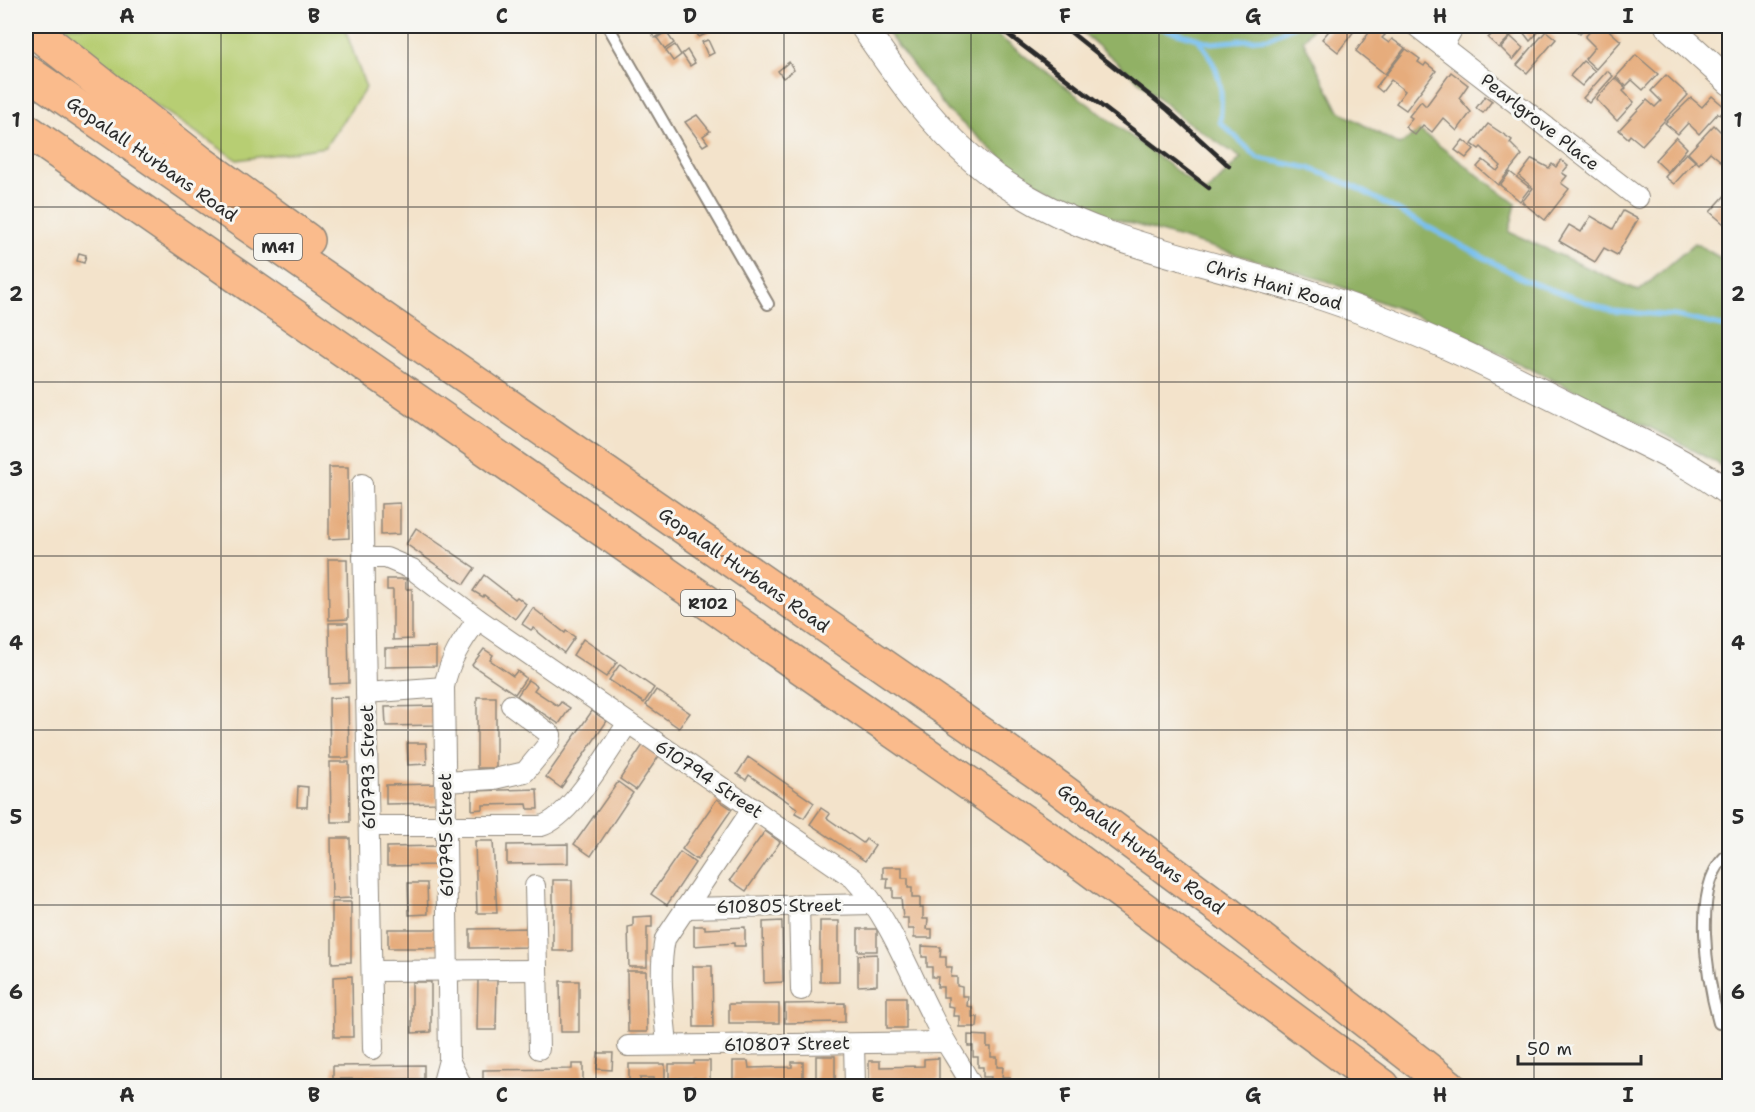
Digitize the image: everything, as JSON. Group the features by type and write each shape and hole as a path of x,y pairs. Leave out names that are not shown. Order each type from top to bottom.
{"highway":[{"path":"28,26 200,162 430,331 501,387 531,422"},
{"name":"Gopalall Hurbans Road","path":"26,71 1041,775 1263,940 1449,1086"},
{"name":"R102","path":"26,130 1049,839 1383,1086"}],"street":[{"name":"Chris Hani Road","path":"862,26 911,95 939,129 995,177 1058,215 1094,231 1306,292 1399,326 1571,406 1684,464 1730,494"},
{"name":"Pearlgrove Place","path":"1416,26 1638,198"},
{"path":"1443,46 1455,26"},
{"path":"1668,26 1730,82"},
{"name":"610793 Street","path":"362,484 373,1049"},
{"name":"610794 Street","path":"363,558 386,558 412,569 478,619 853,878 874,904 945,1042 972,1086"},
{"name":"610795 Street","path":"449,1060 444,687 448,667 456,649 478,619"},
{"path":"366,693 444,687"},
{"path":"445,782 494,779 525,772 549,743 551,735 511,705"},
{"path":"369,826 549,824 566,811 628,723"},
{"path":"667,1045 662,955 665,939 753,808"},
{"path":"535,886 539,1049"},
{"name":"610805 Street","path":"685,908 874,904"},
{"path":"800,905 801,990"},
{"path":"372,971 537,970"},
{"name":"610807 Street","path":"628,1046 945,1042"},
{"path":"854,1044 855,1086"},
{"path":"442,1086 449,1060"},
{"path":"449,1060 462,1086"}],"lane":[{"path":"608,26 768,304"},
{"path":"1719,1023 1706,963 1707,908 1711,876 1730,853"}],"green space":[{"path":"55,26 344,26 366,88 325,147 237,160 138,93"},
{"path":"882,26 985,26 1206,193 1241,158 1183,119 1075,26 1314,26 1303,40 1339,111 1399,145 1420,131 1516,204 1509,232 1639,291 1695,243 1729,263 1729,474 1717,463 1677,441 1441,325 1323,280 1109,217 1025,178 948,111"}],"building":[{"path":"663,26 667,30 655,38 651,33"},
{"path":"710,26 712,31 699,37 696,32"},
{"path":"1333,26 1358,26 1338,52 1322,39"},
{"path":"1500,26 1520,26 1499,48 1488,38"},
{"path":"1522,26 1544,26 1530,41 1520,28"},
{"path":"1571,26 1588,26 1580,34"},
{"path":"1595,26 1604,26 1621,41 1596,69 1585,59 1595,47 1585,37"},
{"path":"1373,27 1385,35 1382,38 1389,43 1392,39 1405,48 1385,74 1356,51"},
{"path":"1546,31 1556,39 1527,73 1517,65"},
{"path":"666,32 674,43 665,49 657,38"},
{"path":"1511,37 1523,48 1513,60 1501,48"},
{"path":"708,40 714,53 708,56 702,42"},
{"path":"675,45 681,55 673,61 666,51"},
{"path":"1406,49 1420,59 1418,62 1424,66 1426,63 1436,71 1406,110 1396,103 1405,91 1391,80 1382,92 1376,87"},
{"path":"687,50 695,63 690,66 682,54"},
{"path":"1636,55 1658,74 1643,90 1632,80 1626,86 1616,77"},
{"path":"1583,61 1595,71 1582,86 1570,76"},
{"path":"789,62 794,70 783,78 778,71"},
{"path":"1607,71 1613,76 1589,103 1583,98"},
{"path":"1451,72 1468,85 1459,98 1471,112 1457,131 1443,118 1432,132 1423,125 1415,135 1405,127 1412,118 1409,116 1421,101 1426,106"},
{"path":"1666,75 1688,95 1642,145 1630,135 1628,138 1619,130 1647,100 1655,107 1661,101 1651,91"},
{"path":"1615,78 1626,88 1623,91 1634,102 1617,121 1596,99"},
{"path":"1485,96 1492,101 1483,113 1476,108"},
{"path":"1712,96 1726,108 1720,115 1718,113 1699,134 1688,123 1678,134 1665,123 1691,98 1702,107"},
{"path":"697,115 710,131 703,136 708,143 703,146 685,122"},
{"path":"1488,124 1512,140 1510,143 1522,155 1498,185 1477,167 1483,160 1497,171 1501,166 1481,147 1479,149 1472,144"},
{"path":"1714,125 1725,136 1730,131 1730,161 1722,162 1710,152 1699,164 1688,153"},
{"path":"1676,137 1687,148 1668,172 1655,160"},
{"path":"1463,140 1474,149 1466,158 1455,150"},
{"path":"1686,153 1695,161 1674,184 1665,177"},
{"path":"1532,159 1549,168 1552,164 1556,167 1561,160 1568,166 1562,173 1567,176 1561,183 1569,189 1545,220 1522,202 1533,188 1519,176"},
{"path":"1510,172 1530,188 1520,201 1500,185"},
{"path":"1730,190 1730,229 1710,212"},
{"path":"1623,211 1638,219 1617,255 1604,248 1595,262 1559,241 1569,225 1581,232 1591,216 1613,229"},
{"path":"79,253 86,255 84,263 77,261"},
{"path":"329,467 348,467 349,538 329,539"},
{"path":"400,503 400,534 381,535 381,504"},
{"path":"416,528 475,568 464,584 406,544"},
{"path":"328,559 347,559 348,619 329,620"},
{"path":"484,575 515,599 517,597 526,604 515,619 484,595 483,597 473,591"},
{"path":"387,579 406,579 406,589 412,589 412,639 393,640 393,590 387,590"},
{"path":"533,608 565,633 566,631 575,637 564,653 533,628 531,630 522,624"},
{"path":"329,623 348,623 349,683 330,684"},
{"path":"583,639 617,662 606,677 573,655"},
{"path":"436,647 436,666 385,667 385,648"},
{"path":"484,649 493,655 490,660 513,676 517,671 526,678 515,694 472,665"},
{"path":"620,664 654,688 644,703 609,680"},
{"path":"528,680 537,686 534,690 558,706 561,702 570,708 559,724 517,696"},
{"path":"656,690 690,713 679,728 646,705"},
{"path":"348,697 349,758 330,758 329,698"},
{"path":"477,697 496,697 496,768 477,768"},
{"path":"436,706 436,725 386,726 385,707"},
{"path":"592,711 607,721 561,788 546,777"},
{"path":"407,743 426,743 427,764 408,765"},
{"path":"643,745 659,756 636,790 620,779"},
{"path":"748,757 814,803 804,818 795,813 798,809 749,775 746,780 737,774"},
{"path":"330,762 349,762 350,822 331,822"},
{"path":"618,782 633,793 591,856 574,844"},
{"path":"437,784 437,803 386,804 386,785"},
{"path":"298,786 308,787 307,807 297,807"},
{"path":"537,789 538,809 528,809 527,804 483,805 483,809 472,810 472,791"},
{"path":"717,799 732,809 697,860 682,849"},
{"path":"821,808 830,814 827,818 863,843 866,839 875,846 865,861 810,824"},
{"path":"765,831 780,842 746,891 730,880"},
{"path":"331,838 350,838 351,898 332,899"},
{"path":"475,841 493,841 497,913 477,913"},
{"path":"568,844 568,863 507,864 507,845"},
{"path":"438,846 438,865 387,866 387,847"},
{"path":"680,852 695,863 667,905 651,894"},
{"path":"883,867 902,867 902,878 908,878 908,888 912,888 912,898 920,898 923,919 928,919 927,929 932,929 932,938 914,938 914,929 908,929 908,918 903,918 901,898 893,898 893,888 887,888 888,878 883,878"},
{"path":"553,880 572,880 572,951 553,951"},
{"path":"408,883 427,883 428,914 409,915"},
{"path":"332,902 351,902 351,962 332,963"},
{"path":"652,916 652,927 647,927 647,967 629,967 628,927 633,926 633,917"},
{"path":"782,921 783,982 764,983 763,922"},
{"path":"820,921 839,921 839,982 820,982"},
{"path":"694,926 705,926 705,929 745,927 745,946 734,946 734,943 694,946"},
{"path":"530,928 531,947 470,948 470,929"},
{"path":"388,929 438,929 438,948 388,948"},
{"path":"858,929 877,929 877,951 858,951"},
{"path":"922,946 941,947 940,957 946,957 946,967 952,967 951,977 957,977 957,986 962,987 962,996 968,996 967,1006 972,1007 972,1017 978,1017 977,1027 959,1027 959,1016 953,1016 954,1007 948,1006 948,997 943,997 943,987 937,987 938,977 932,977 932,967 927,967 927,957 922,957"},
{"path":"877,954 877,985 858,986 858,955"},
{"path":"693,966 712,966 713,1027 694,1027"},
{"path":"627,971 646,971 647,1032 628,1032"},
{"path":"352,976 353,1037 334,1037 333,977"},
{"path":"478,980 497,980 496,1030 477,1030"},
{"path":"560,981 579,981 579,1032 561,1032"},
{"path":"412,982 431,982 431,1032 412,1033"},
{"path":"887,997 906,997 906,1028 887,1028"},
{"path":"845,1003 845,1022 785,1023 785,1004"},
{"path":"729,1004 779,1004 779,1023 729,1023"},
{"path":"968,1035 987,1036 987,1047 991,1047 991,1057 997,1057 997,1067 1003,1067 1002,1077 1010,1077 1010,1086 990,1086 991,1077 983,1077 983,1067 978,1067 978,1057 973,1057 973,1046 968,1046"},
{"path":"598,1053 613,1053 612,1070 597,1069"},
{"path":"816,1056 835,1056 835,1086 816,1086"},
{"path":"939,1058 939,1080 869,1081 869,1061 880,1061 880,1067 924,1066 924,1059"},
{"path":"694,1061 710,1061 710,1083 695,1083 695,1078 680,1078 680,1083 669,1083 669,1064 694,1064"},
{"path":"733,1061 748,1061 749,1068 792,1067 792,1062 803,1062 803,1081 733,1082"},
{"path":"572,1064 583,1064 583,1083 483,1083 483,1070 572,1069"},
{"path":"629,1064 665,1064 665,1083 654,1083 654,1078 640,1078 640,1083 629,1083"},
{"path":"424,1065 424,1079 333,1079 333,1066"}],"waterway":[{"path":"1155,26 1212,43 1268,38 1294,26"},
{"path":"1199,40 1212,60 1219,79 1220,122 1258,158 1309,168 1355,187 1525,280 1611,311 1676,316 1730,328"}],"railway":[{"path":"997,26 1209,188"},
{"path":"1063,26 1168,110 1229,166"}]}
